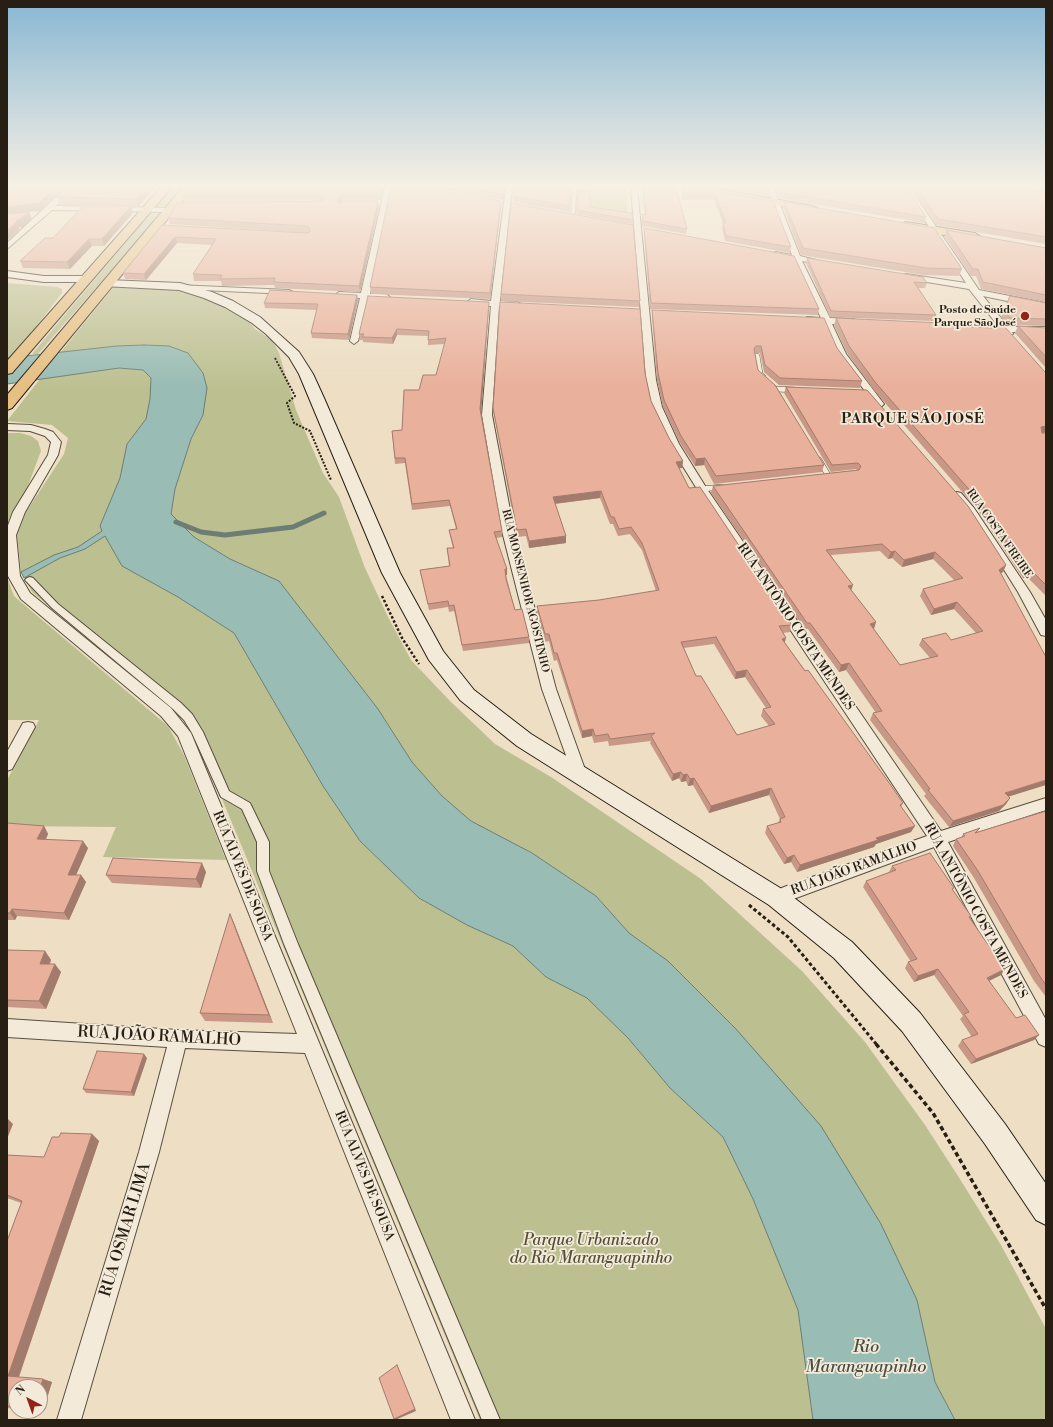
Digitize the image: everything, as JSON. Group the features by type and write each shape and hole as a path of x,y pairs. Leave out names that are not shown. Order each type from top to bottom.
{"main road":[{"path":"7,370 108,254"},
{"path":"8,404 107,284 135,254"},
{"path":"7,274 44,279 85,279"},
{"path":"107,284 180,287 208,295 229,304 270,331 294,354 306,374 317,398 391,573 436,655 467,696 524,740 646,814 776,898 843,950 911,1022 995,1134 1046,1210"}],"street":[{"path":"354,341 365,296 372,254"},
{"name":"RUA MONSENHOR AGOSTINHO","path":"501,254 486,408 508,532 549,689 580,775"},
{"name":"RUA ANTÔNIO COSTA MENDES","path":"641,254 644,312 651,380 657,407 674,444 702,489 938,839 1046,1038"},
{"path":"774,254 832,264"},
{"path":"795,254 842,354 865,392 884,409"},
{"path":"951,254 974,289 1004,329 1015,341"},
{"path":"894,274 974,289 1046,306"},
{"path":"180,287 296,292"},
{"path":"327,294 396,298"},
{"path":"464,302 526,306"},
{"path":"795,319 866,323"},
{"path":"978,328 1046,330"},
{"path":"7,428 31,428 49,434 56,442 53,455 19,512 10,535 20,578 177,706 188,717 197,732 225,794 246,806 263,842 262,871 291,944 491,1420"},
{"name":"RUA COSTA FREIRE","path":"951,488 970,510 996,548 1024,592 1046,632"},
{"name":"RUA ALVES DE SOUSA","path":"20,578 25,596 166,712 184,733 462,1420"},
{"path":"7,765 28,727"},
{"name":"RUA JOÃO RAMALHO","path":"776,898 938,839 1046,804"},
{"name":"RUA JOÃO RAMALHO","path":"7,1028 178,1039 311,1044"},
{"name":"RUA OSMAR LIMA","path":"69,1420 149,1152 178,1039"}],"lane":[{"path":"757,356 760,374 777,389 781,395"},
{"path":"777,389 802,390"},
{"path":"816,455 828,475"},
{"path":"820,476 834,474"},
{"path":"702,489 726,486"}],"green space":[{"path":"116,254 126,254 38,354 32,354"},
{"path":"7,283 57,287 62,289 62,293 11,358 7,358"},
{"path":"115,285 167,288 206,295 246,317 255,329 272,340 279,353 296,410 323,473 339,497 365,568 388,617 411,660 450,701 495,744 551,777 701,879 802,971 865,1042 925,1125 958,1176 1001,1245 1046,1329 1046,1420 955,1420 935,1382 917,1300 668,961 629,933 596,896 532,853 471,821 442,796 412,762 378,709 279,581 230,559 194,537 171,514 175,489 191,439 203,415 169,346 117,346 60,353"},
{"name":"Parque Urbanizado do Rio Maranguapinho","path":"119,368 143,370 151,378 150,399 146,419 127,444 120,478 100,526 122,566 178,597 234,633 323,786 360,841 419,898 467,925 513,946 546,977 587,998 628,1038 670,1088 723,1137 753,1199 798,1310 813,1420 480,1420 200,746 183,716 32,592 21,572 17,534 26,512 64,454 68,438 52,425 7,421 40,379"},
{"path":"7,433 20,433 31,436 38,441 41,451 26,491 12,512 7,524"},
{"path":"7,577 14,596 168,726 184,755 226,860 103,857 116,827 7,826 7,780 39,720 7,720"}],"water":[{"name":"Rio Maranguapinho","path":"117,346 169,346 188,353 203,373 207,388 203,415 191,439 175,489 171,514 194,537 230,559 279,581 378,709 412,762 442,796 471,821 532,853 596,896 629,933 668,961 736,1029 821,1126 881,1224 917,1300 935,1382 955,1420 813,1420 798,1310 753,1199 723,1137 670,1088 628,1038 587,998 546,977 513,946 467,925 419,898 360,841 323,786 234,633 178,597 122,566 105,536 85,549 60,558 24,578 21,572 54,555 78,547 102,531 100,526 120,478 127,444 146,419 150,399 151,378 143,370 119,368 7,384 7,358"}],"building":[{"path":"28,254 75,254 67,262 20,261"},
{"path":"139,254 161,254 144,274 123,273"},
{"path":"206,254 366,254 359,286 274,282 275,278 220,279 222,275 193,274"},
{"path":"377,254 495,254 490,293 370,287"},
{"path":"505,254 636,254 640,301 501,294"},
{"path":"646,254 781,254 794,256 819,309 651,303"},
{"path":"837,254 951,254 962,269 926,268"},
{"path":"962,254 1046,254 1046,295 983,282 978,269 973,269"},
{"path":"807,258 923,277 927,283 914,282 936,315 831,311"},
{"path":"270,290 357,295 348,334 311,333 318,304 264,303"},
{"path":"368,296 489,302 480,409 502,531 494,532 507,569 505,569 506,579 515,610 522,609 529,637 462,645 454,605 449,606 448,601 428,604 420,570 450,566 447,548 454,548 449,530 457,529 449,500 412,504 405,458 395,458 392,431 402,430 404,390 419,390 423,375 436,375 446,338 428,340 429,331 397,329 392,338 362,337 364,334 359,334"},
{"path":"1010,296 1046,303 1046,319 1010,318 1004,310"},
{"path":"500,302 640,309 645,373 651,401 669,438 683,461 676,462 689,488 700,487 792,625 779,626 786,638 782,639 805,671 808,670 890,784 903,803 900,805 915,826 876,838 878,840 800,865 794,855 787,858 767,826 781,822 780,819 785,817 771,788 711,806 694,778 690,779 687,774 683,775 681,772 673,774 651,736 655,733 610,739 608,734 595,736 593,729 582,731 557,653 554,653 549,634 545,634 537,606 599,600 659,590 642,543 631,527 619,529 614,517 611,517 601,491 553,497 566,536 529,541 526,529 517,530 493,408","holes":["716,637 736,672 747,670 771,707 763,709 775,724 737,735 701,676 696,676 681,642"]},
{"path":"652,310 824,318 837,348 862,381 780,378 765,365 761,346 756,346 754,349 758,370 775,385 824,465 716,476 705,458 696,459 681,436 664,400 658,373"},
{"path":"836,318 942,323 943,325 966,327 996,328 997,325 1004,326 1046,372 1046,426 1041,427 1042,433 1046,433 1046,585 1031,570 1027,571 980,502 875,382 849,346"},
{"path":"1018,326 1046,328 1046,357"},
{"path":"786,387 867,390 968,506 1006,565 999,570 1046,657 1046,780 1005,793 1010,798 1003,805 953,821 928,790 930,789 873,713 882,711 849,663 841,665 810,623 807,623 713,486 859,470 861,466 858,463 832,465","holes":["882,544 891,552 895,551 904,560 935,552 963,578 923,589 934,609 957,602 983,631 951,640 946,633 922,639 938,656 900,665 870,624 876,622 848,586 853,585 826,550"]},
{"path":"1046,811 1046,985 978,871 956,839 965,836 963,834 980,828 975,833"},
{"path":"7,823 44,826 37,839 83,841 68,875 81,875 64,913 12,909 10,913 7,913"},
{"path":"930,853 954,888 952,889 971,916 969,917 1005,969 987,978 1016,1018 1025,1015 1039,1035 976,1059 962,1040 978,1034 964,1014 969,1012 938,969 918,976 908,962 917,959 866,881 896,870 892,866"},
{"path":"113,858 202,863 196,879 106,875"},
{"path":"230,914 239,938 269,1015 200,1013"},
{"path":"7,950 45,951 40,964 55,964 39,1001 7,1000"},
{"path":"97,1051 144,1054 131,1092 83,1089"},
{"path":"61,1133 92,1134 8,1376 43,1379 8,1379 7,1406 7,1241 22,1201 7,1195 7,1155 44,1157 52,1137 59,1137"},
{"path":"397,1365 415,1409 394,1419 379,1378"}],"waterway":[{"path":"176,522 201,532 225,535 293,527 324,513"}],"place":[{"name":"Posto de Saúde Parque São José","path":"1025,316"}],"district":[{"name":"PARQUE SĂO JOSÉ","path":"913,420"}]}
